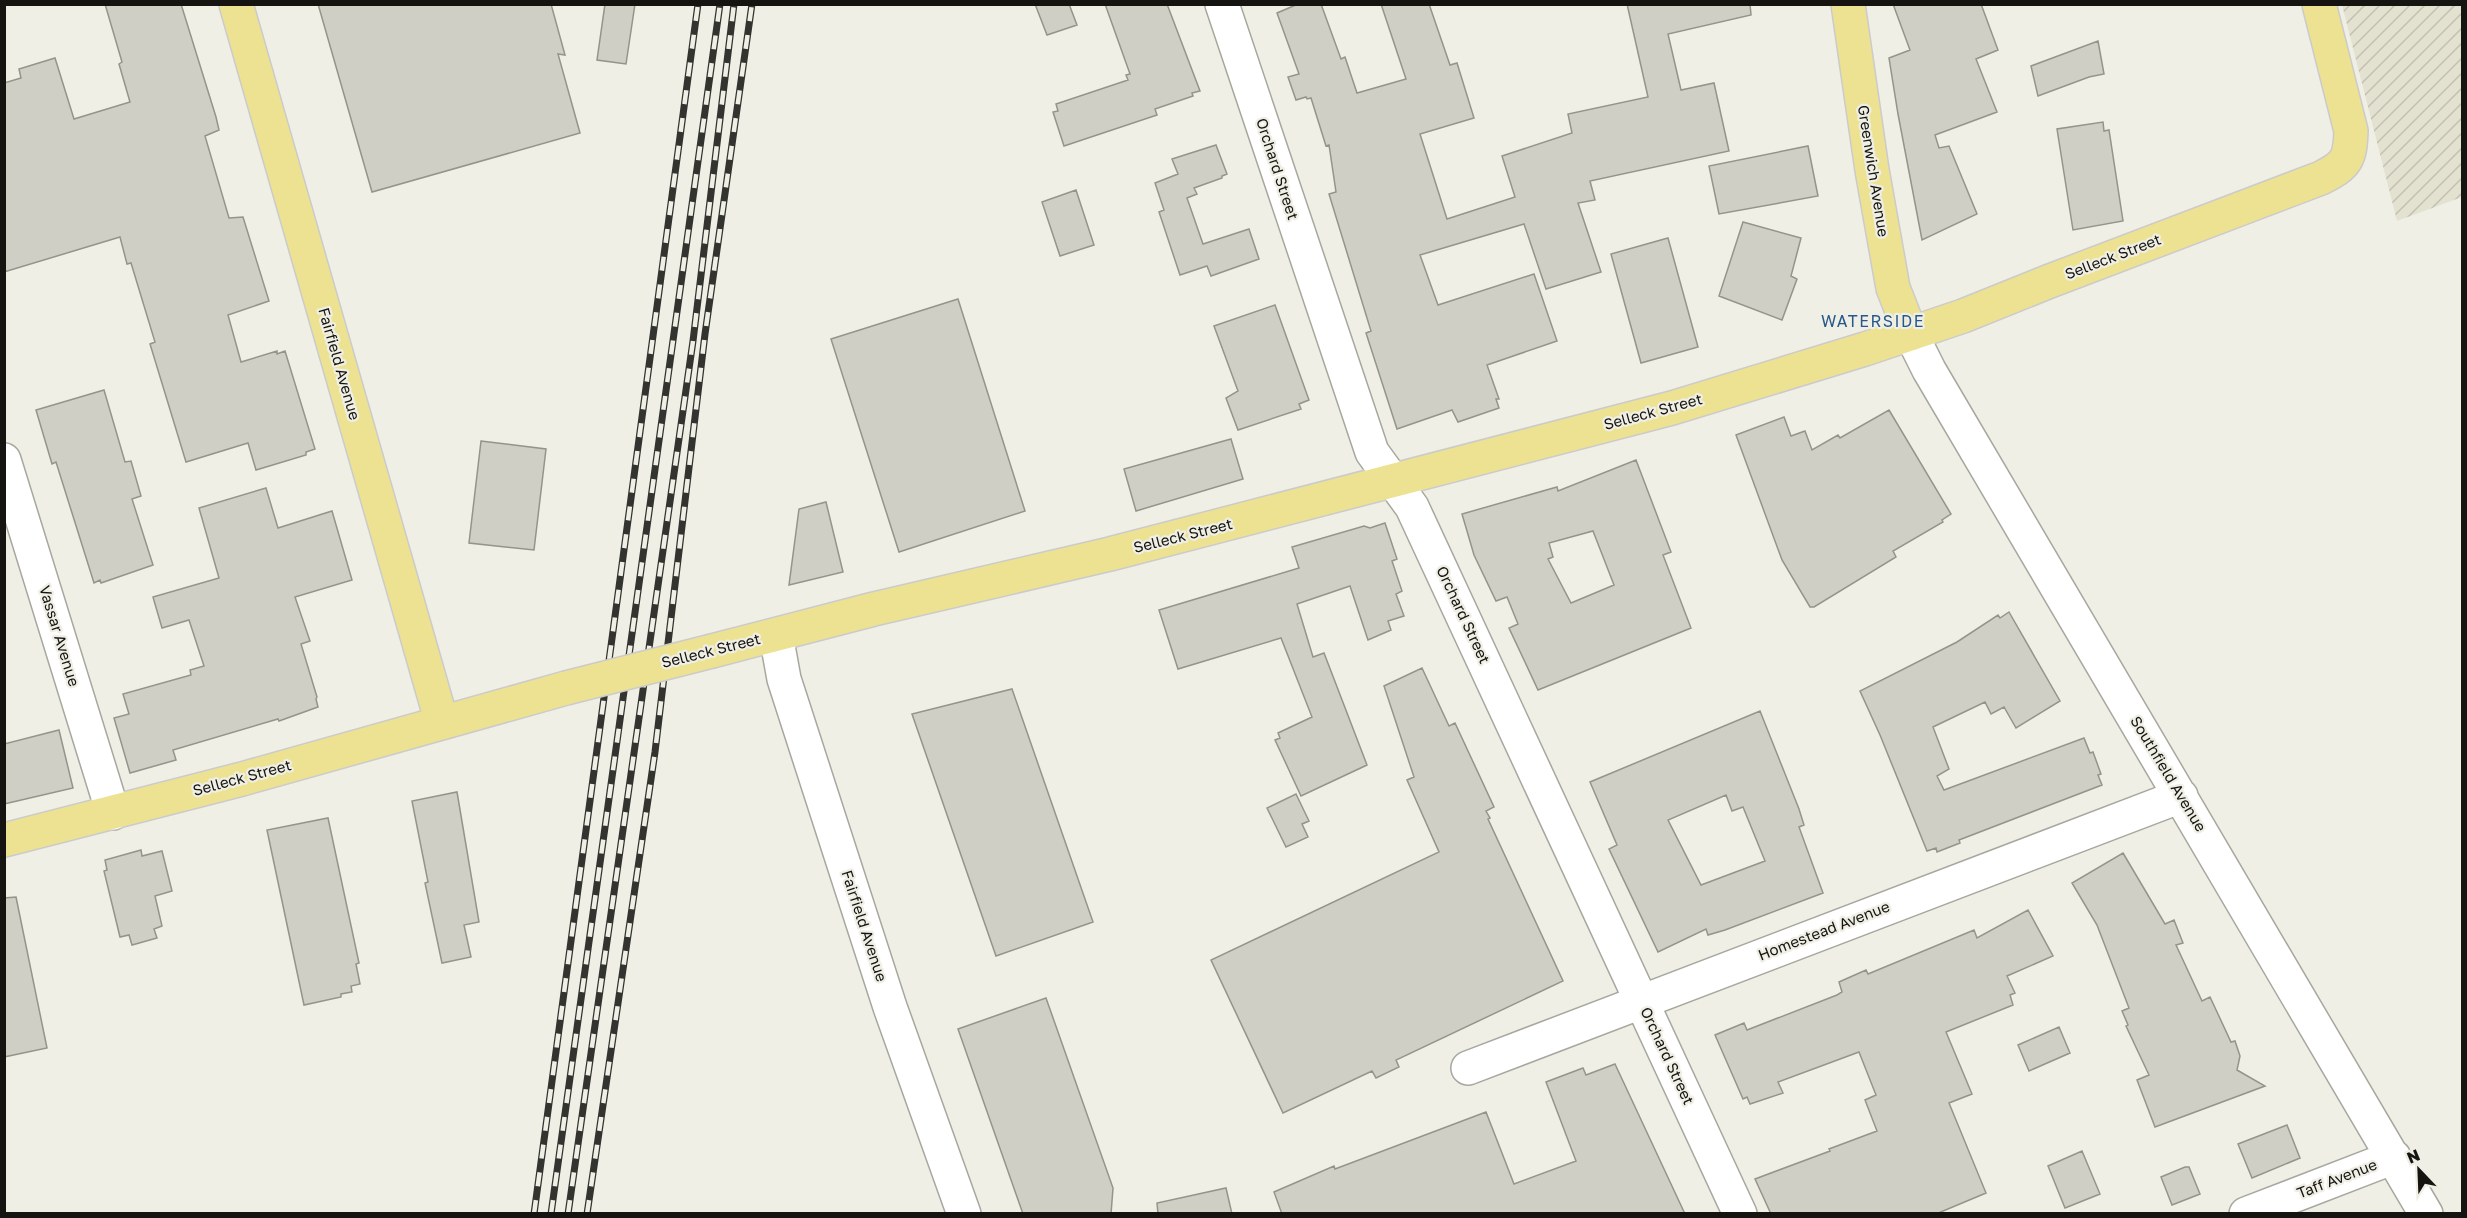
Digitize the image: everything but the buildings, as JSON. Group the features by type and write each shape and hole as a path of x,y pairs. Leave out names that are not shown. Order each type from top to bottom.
{"main road":[{"name":"Fairfield Avenue","path":"236,4 442,723"},
{"name":"Greenwich Avenue","path":"1848,4 1872,170 1893,288 1911,334"},
{"name":"Selleck Street","path":"4,840 113,813 566,688 874,609 1110,554 1672,408 1911,334 2342,168 2350,152 2351,130 2319,4"}],"street":[{"name":"Orchard Street","path":"1222,4 1372,452 1412,507 1740,1214"},
{"name":"Southfield Avenue","path":"1911,334 1929,370 2426,1214"},
{"name":"Vassar Avenue","path":"4,460 113,813"},
{"name":"Fairfield Avenue","path":"776,635 784,679 887,996 964,1214"},
{"name":"Homestead Avenue","path":"1468,1068 2181,796"},
{"name":"Taff Avenue","path":"2246,1214 2394,1157"}],"shaded area":[{"path":"2342,5 2462,5 2462,197 2397,221"}],"railway":[{"path":"534,1214 698,4"},
{"path":"551,1214 720,4"},
{"path":"568,1214 693,341 734,4"},
{"path":"587,1214 655,752 705,334 752,4"}],"district":[{"name":"WATERSIDE","path":"1873,321"}]}
